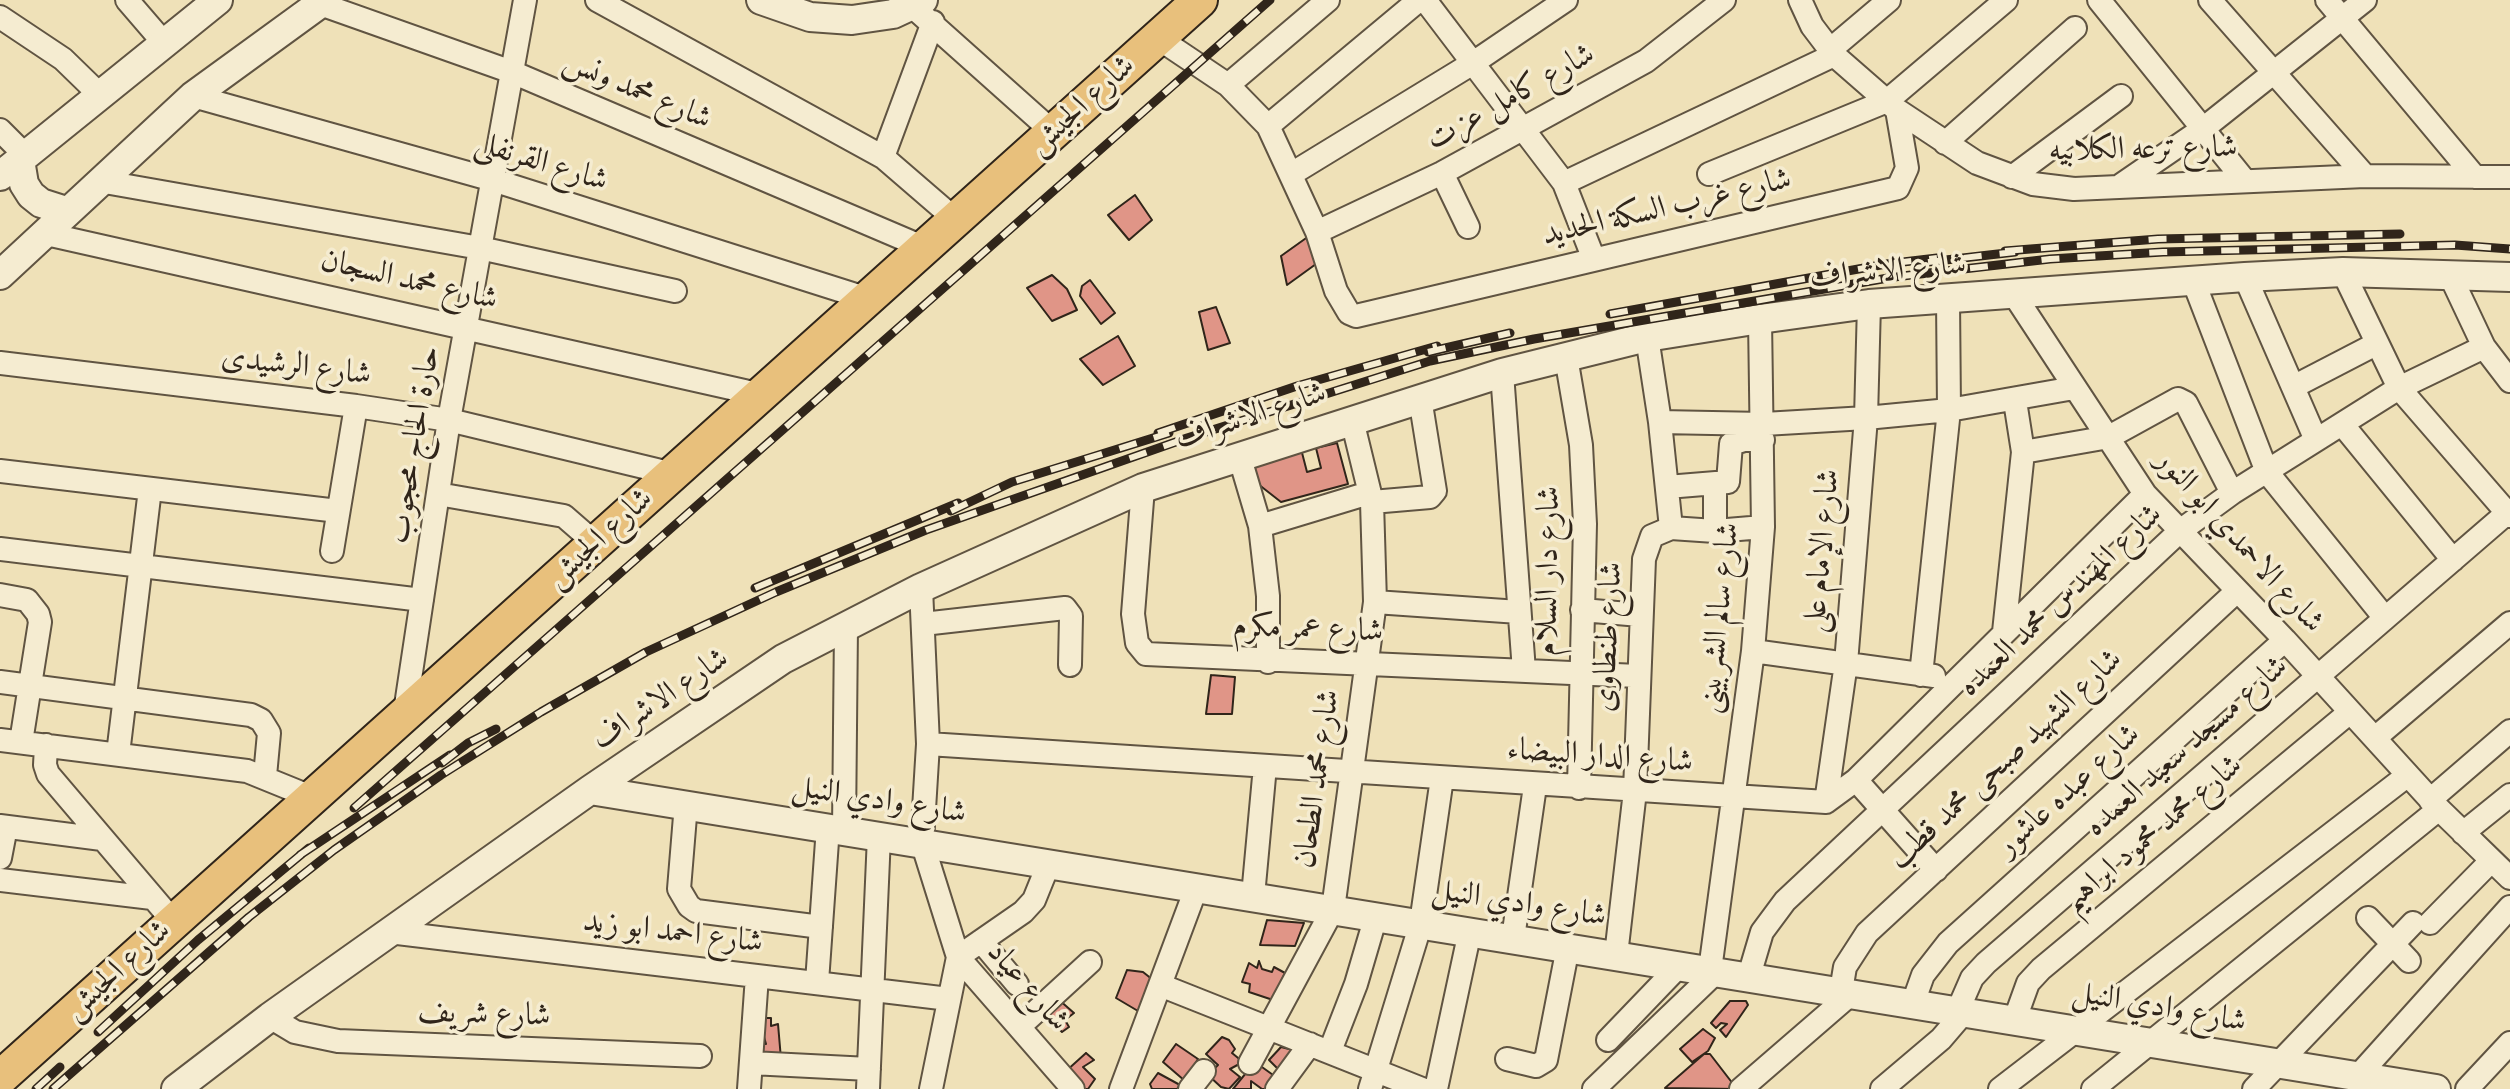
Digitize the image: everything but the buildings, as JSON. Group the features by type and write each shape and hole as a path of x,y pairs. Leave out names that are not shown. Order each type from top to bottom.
{"main road":[{"name":"شارع الجيش","path":"0,1078 162,910 311,797 1200,0"}],"street":[{"path":"127,0 164,43"},
{"path":"15,163 218,0"},
{"name":"حارة الحاج محجوب","path":"405,712 449,420 525,0"},
{"path":"597,0 883,157 956,220"},
{"path":"761,0 793,13 831,19 873,18 923,10"},
{"path":"1228,85 1328,0"},
{"path":"1268,126 1422,0 1564,183 1593,257"},
{"path":"1293,173 1473,63 1566,0"},
{"name":"شارع كامل عزت","path":"1317,232 1442,173 1646,61 1724,0"},
{"name":"شارع ترعه الكلابيه","path":"1800,0 1812,26 1832,53 1892,105 1977,163 2012,177 2074,189 2365,176 2510,177"},
{"path":"1564,183 1832,53 1889,0"},
{"path":"1709,174 1892,105 2006,0"},
{"path":"2099,0 2245,181"},
{"path":"2210,0 2365,176"},
{"path":"2327,0 2475,177"},
{"path":"2120,186 2204,128 2365,0"},
{"path":"0,275 193,96 311,6"},
{"name":"شارع محمد ونس","path":"311,6 512,72 925,248"},
{"path":"883,157 923,10"},
{"path":"923,10 1053,132"},
{"path":"0,17 63,59 99,94"},
{"path":"1945,143 2075,28"},
{"path":"1158,38 1228,85 1268,126 1293,173 1317,232"},
{"name":"شارع القرنفلى","path":"193,96 493,180 868,299"},
{"path":"2012,177 2121,96"},
{"name":"شارع غرب السكة الحديد","path":"1317,232 1343,305 1356,316 1372,314 1593,257 1898,188 1907,168 1892,105"},
{"path":"0,130 31,195 41,203 66,211"},
{"path":"1442,173 1468,227"},
{"path":"99,181 480,248 675,291"},
{"name":"شارع محمد السجان","path":"42,233 762,395"},
{"path":"2343,272 2399,388 2509,514"},
{"name":"شارع الاشراف","path":"176,1089 389,932 783,659 921,588 1143,488 1502,373 1647,337 1760,319 1869,304 2015,296 2245,277 2343,272 2510,277"},
{"path":"2450,275 2484,347 2510,381"},
{"path":"2245,277 2316,440"},
{"path":"2193,280 2267,472 2385,618"},
{"name":"شارع الاحمدي ابو النور","path":"2015,296 2145,494 2285,640 2435,805 2510,878"},
{"path":"1921,675 1949,410 1948,299"},
{"name":"شارع الإمام على","path":"1826,802 1846,663 1866,418 1869,304"},
{"name":"شارع سالم الشربينى","path":"1714,970 1753,651 1763,527 1760,319"},
{"path":"1647,337 1671,528 1715,531 1763,527"},
{"path":"2293,387 2376,344"},
{"name":"شارع المهندس محمد العمده","path":"1749,976 1755,950 1772,916 2180,531 2232,493 2399,388 2484,347"},
{"name":"شارع دار السلام","path":"1566,357 1581,445 1585,524 1579,788"},
{"name":"شارع الرشيدى","path":"0,363 449,420 673,474"},
{"path":"1502,373 1524,671"},
{"path":"1667,487 1715,484 1731,479 1733,442 1764,432 2015,401 2074,388"},
{"path":"1260,526 1370,498 1430,497 1435,491 1420,398"},
{"path":"2004,632 2023,452 2015,401"},
{"path":"2023,452 2109,437 2172,401 2186,403 2232,493"},
{"path":"332,551 356,406"},
{"name":"شارع محمد الطحان","path":"1333,909 1375,602 1370,498 1352,420"},
{"path":"1660,422 1764,432"},
{"path":"2342,424 2453,560"},
{"path":"1239,455 1260,526 1268,596 1268,662"},
{"path":"0,471 338,511"},
{"path":"1715,484 1715,531"},
{"name":"شارع عمر مكرم","path":"1143,488 1134,633 1141,650 1154,656 1638,676"},
{"path":"118,754 150,489"},
{"path":"438,494 564,516 595,543"},
{"path":"1826,802 1856,780 2145,494"},
{"name":"شارع مسجد سعيد العمده","path":"1882,1089 1941,1039 1961,1010 1972,978 1986,963 2509,514"},
{"name":"شارع طنطاوى","path":"1616,955 1635,791 1645,550 1655,533 1671,528"},
{"path":"0,549 422,600"},
{"name":"شارع عياد","path":"921,588 928,744 922,842 958,957 1073,1089"},
{"name":"شارع الشهيد صبحى محمد قطب","path":"1846,992 1845,967 1854,949 2237,591"},
{"path":"0,595 27,600 38,614 39,641 32,686 11,741 228,767 265,776 311,797"},
{"path":"1375,602 1519,612"},
{"path":"923,624 1065,608 1071,616 1070,665"},
{"path":"1582,610 1640,615"},
{"path":"2375,738 2510,623"},
{"path":"817,982 821,927 836,828 846,626"},
{"name":"شارع عبده عاشور","path":"1913,1003 1923,975 1948,943 2285,640"},
{"path":"1753,651 1956,679"},
{"path":"0,682 256,717 269,733 265,776"},
{"name":"شارع محمد محمود ابراهيم","path":"2015,1019 2028,983 2041,969 2350,712"},
{"path":"2093,1089 2435,805 2510,731"},
{"name":"شارع الدار البيضاء","path":"928,744 1535,786 1826,802"},
{"path":"46,745 44,755 48,774 162,910"},
{"path":"1253,896 1265,766"},
{"path":"2000,1089 2408,775"},
{"path":"1373,1079 1421,923 1442,778"},
{"path":"1856,780 1936,870"},
{"path":"1513,938 1535,786"},
{"name":"شارع وادي النيل","path":"590,790 2079,1029 2148,1042 2264,1081 2360,1081 2436,1089"},
{"path":"2463,833 2510,795"},
{"path":"686,804 679,889 689,906 696,911 821,927"},
{"path":"0,858 3,827 102,839"},
{"path":"751,1063 868,1079 879,836"},
{"path":"2264,1081 2392,943 2421,923 2491,861"},
{"path":"931,1089 958,957 1023,912 1034,900 1049,863"},
{"path":"0,880 162,910"},
{"path":"1121,1089 1197,886"},
{"path":"2360,1081 2510,907"},
{"path":"1250,1063 1333,909"},
{"path":"1277,1089 1320,1048 1356,984 1376,916"},
{"path":"2368,918 2409,961"},
{"path":"1436,1089 1470,931"},
{"name":"شارع احمد ابو زيد","path":"389,932 949,999"},
{"path":"981,941 1017,984"},
{"path":"1507,1059 1536,1066 1546,1060 1568,947"},
{"path":"1019,1027 1090,962"},
{"path":"1608,1040 1680,965"},
{"path":"1594,1089 1714,970"},
{"path":"749,1089 757,976"},
{"path":"1160,985 1320,1048 1373,1079 1422,1089"},
{"path":"1741,1089 1846,992"},
{"name":"شارع شريف","path":"270,1017 295,1032 338,1041 700,1056"},
{"path":"2467,1089 2510,1043"}],"railway":[{"path":"354,808 1270,0"},
{"path":"2005,251 2158,239 2400,234"},
{"path":"53,1089 249,917 334,850 441,775 541,712 646,652 776,592 926,530 1187,438 1430,361 1534,339 1894,277 2050,259 2163,252 2455,245 2510,249"},
{"path":"1928,262 2015,252"},
{"path":"1610,314 1886,264 1937,258"},
{"path":"1428,352 1510,333"},
{"path":"1158,433 1297,386 1437,346"},
{"path":"951,511 1012,482 1169,433"},
{"path":"755,588 958,503"},
{"path":"442,763 468,743 496,729"},
{"path":"300,855 450,755"},
{"path":"98,1032 198,940 309,848"},
{"path":"36,1089 60,1067"}]}
